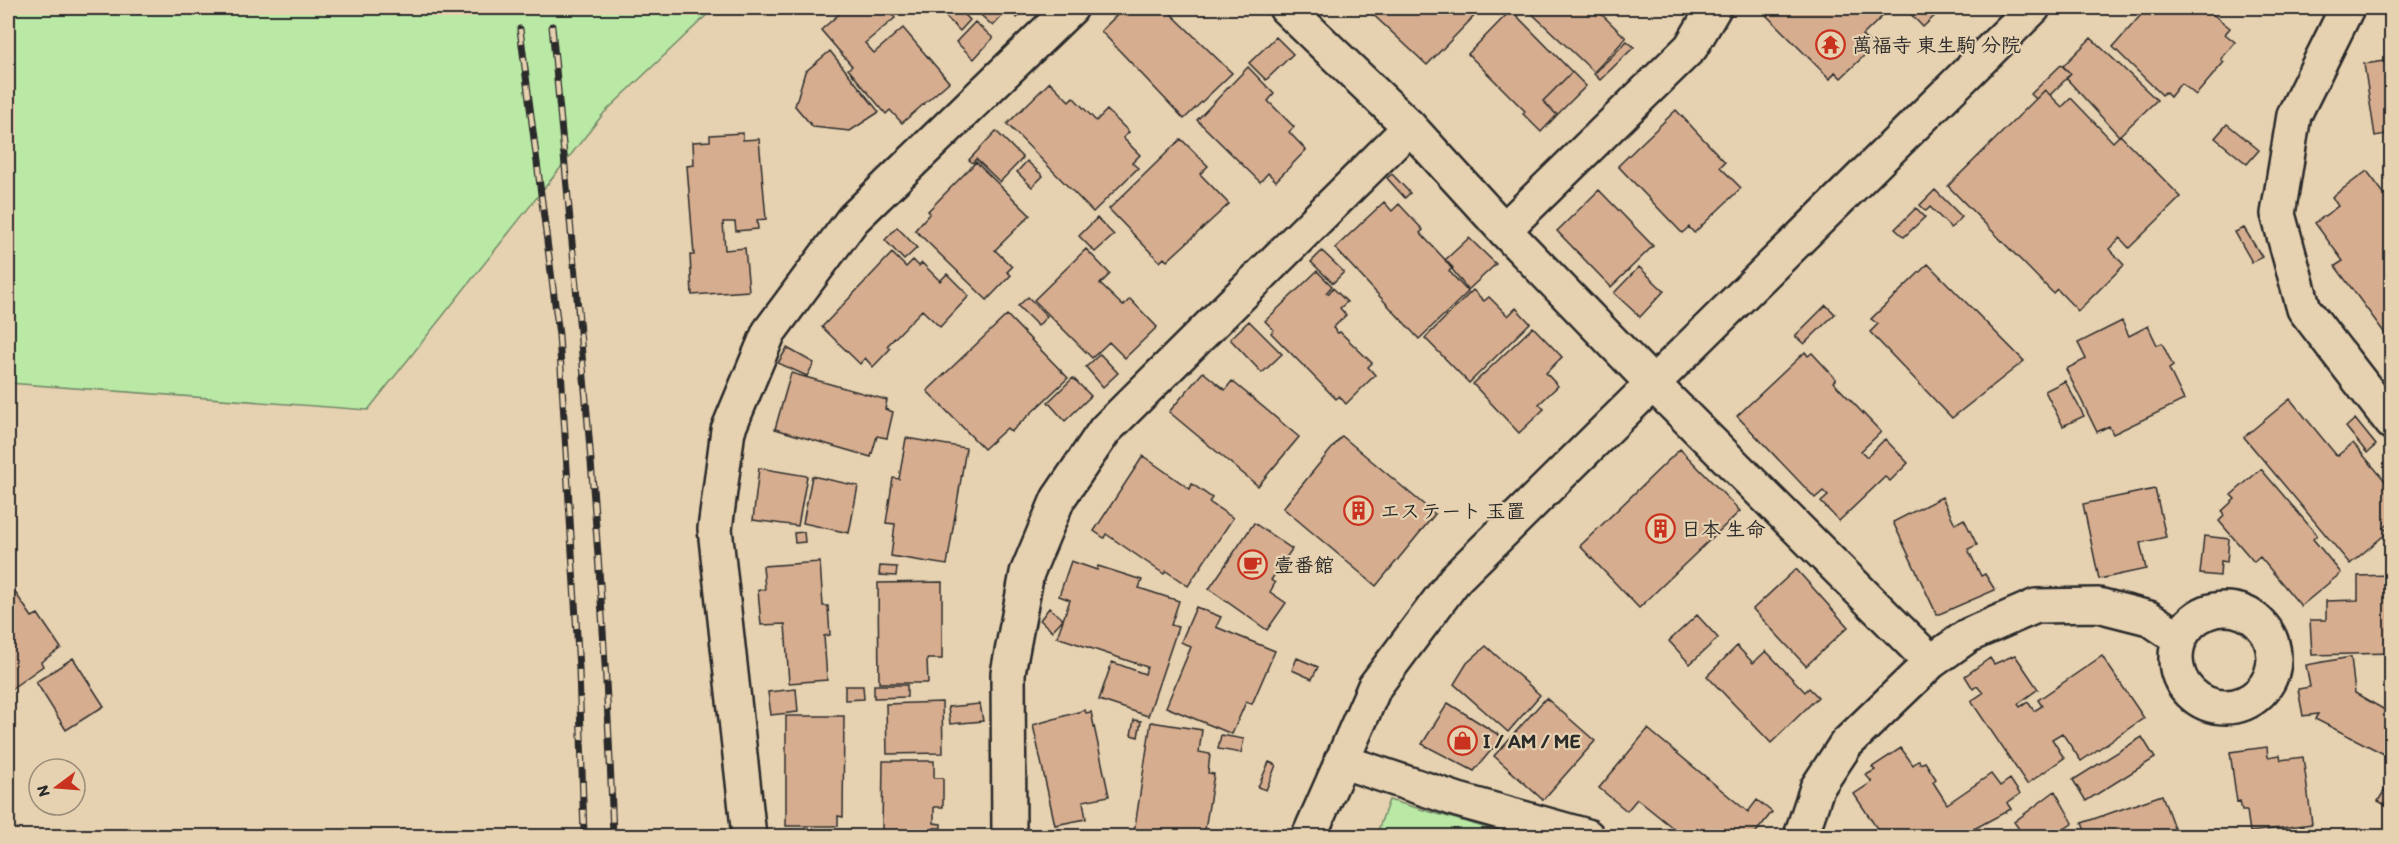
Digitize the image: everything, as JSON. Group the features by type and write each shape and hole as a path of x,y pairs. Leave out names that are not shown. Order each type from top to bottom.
{"street":[{"path":"749,837 715,529 728,430 769,333 853,219 1071,8"},
{"path":"1286,8 1410,128 1504,230 1654,385 1931,662"},
{"path":"1504,230 1691,47 1714,8"},
{"path":"1309,837 1375,686 1456,578 1654,385 2033,8"},
{"path":"2347,8 2294,115 2278,214 2304,309 2391,423"},
{"path":"1009,837 1008,673 1027,573 1058,499 1105,430 1410,128"},
{"path":"1801,837 1817,788 1846,744 1931,662 1969,635 2036,606 2098,605 2149,618 2180,639"},
{"path":"1341,761 1458,800 1587,837"}],"green space":[{"path":"8,8 714,8 604,113 368,410 8,383"},
{"path":"1389,800 1515,836 1376,836"}],"building":[{"path":"846,8 886,8 895,18 865,43 874,53 903,28 949,82 902,123 890,110 886,114 848,69 852,66 821,30"},
{"path":"951,8 958,8 970,20 960,31 944,15"},
{"path":"973,8 1022,8 1024,10 1017,18 1008,10 993,26"},
{"path":"1124,8 1128,8 1134,14 1141,8 1165,8 1232,73 1184,119 1101,31"},
{"path":"1366,8 1482,8 1427,65"},
{"path":"1526,8 1595,8 1626,38 1594,72"},
{"name":"萬福寺 東生駒 分院","path":"1759,8 1890,9 1862,36 1869,42 1863,47 1868,52 1841,78 1835,72 1830,79"},
{"path":"1905,8 1943,8 1923,27"},
{"path":"2147,8 2205,8 2230,28 2225,34 2235,42 2221,59 2224,62 2196,95 2181,83 2170,97 2165,92 2162,95 2113,47"},
{"path":"1511,10 1572,72 1543,101 1557,115 1541,132 1523,114 1525,111 1468,54"},
{"path":"975,22 993,38 974,59 956,42"},
{"path":"1276,37 1293,54 1266,80 1249,63"},
{"path":"2091,38 2157,100 2119,136 2066,78 2071,74 2063,66"},
{"path":"1627,41 1634,47 1600,80 1594,74"},
{"path":"830,51 879,112 850,131 813,127 795,106 805,72"},
{"path":"2392,60 2392,133 2375,136 2364,64"},
{"path":"2061,65 2071,74 2050,95 2045,90 2036,99 2031,94"},
{"path":"1248,67 1274,94 1268,101 1294,127 1289,132 1306,150 1276,181 1268,173 1260,182 1197,120"},
{"path":"1572,72 1586,86 1557,115 1543,101"},
{"path":"1050,82 1069,101 1073,97 1096,121 1107,110 1129,132 1123,138 1140,155 1132,163 1138,168 1093,212 1007,124"},
{"path":"2045,90 2062,107 2071,98 2113,142 2120,135 2181,197 2129,248 2120,238 2109,249 2124,265 2078,311 2057,289 2053,293 1948,186"},
{"path":"1676,110 1725,162 1720,167 1741,188 1694,233 1689,227 1682,233 1618,166"},
{"path":"2227,124 2259,150 2247,164 2215,138"},
{"path":"996,131 1023,158 1000,182 976,159 973,163 969,160"},
{"path":"743,133 743,140 759,139 766,219 757,220 758,229 736,231 735,222 723,222 725,250 745,248 749,291 692,295 690,255 694,255 687,166 694,165 693,142 710,141 710,135"},
{"path":"1181,139 1208,166 1200,174 1229,204 1167,261 1164,258 1160,262 1109,209"},
{"path":"1027,161 1043,176 1032,187 1017,172"},
{"path":"976,162 1030,215 995,250 1012,267 1007,272 1011,275 987,300 915,230 930,213 928,211"},
{"path":"2367,171 2392,204 2392,343 2335,266 2343,261 2315,223 2338,206 2332,197"},
{"path":"1392,174 1410,193 1405,198 1387,178"},
{"path":"1599,190 1653,246 1611,287 1557,231"},
{"path":"1935,190 1962,217 1951,228 1930,207 1926,211 1920,205"},
{"path":"1384,202 1392,211 1399,204 1423,230 1420,233 1453,268 1449,271 1468,292 1419,339 1335,248"},
{"path":"1916,208 1925,217 1904,237 1895,229"},
{"path":"1097,218 1114,235 1095,252 1079,236"},
{"path":"897,227 917,248 904,260 885,240"},
{"path":"2244,228 2262,257 2252,262 2235,232"},
{"path":"1469,238 1496,264 1468,290 1445,260"},
{"path":"1086,249 1110,274 1100,284 1123,306 1130,299 1157,327 1125,358 1109,342 1092,358 1034,300"},
{"path":"1322,251 1344,272 1333,283 1311,262"},
{"path":"892,253 906,267 913,260 919,266 922,263 940,281 947,274 969,296 940,327 922,310 887,346 890,349 873,367 865,358 860,364 822,327"},
{"path":"1928,264 2024,361 1952,418 1870,332 1878,324 1871,319"},
{"path":"1639,267 1664,291 1640,317 1614,293"},
{"path":"1317,271 1332,286 1326,293 1328,294 1333,288 1347,302 1340,308 1346,315 1333,328 1372,363 1368,367 1375,375 1346,404 1339,396 1336,399 1271,333 1274,330 1265,321"},
{"path":"1473,290 1484,301 1489,297 1508,316 1516,308 1530,323 1469,383 1425,338"},
{"path":"1028,297 1047,316 1038,326 1018,306"},
{"path":"1826,305 1835,314 1804,344 1795,336"},
{"path":"1007,315 1068,378 1011,432 1007,428 984,449 927,391"},
{"path":"1249,321 1282,354 1262,373 1230,339"},
{"path":"2122,321 2129,336 2148,326 2157,345 2162,343 2173,366 2169,369 2184,400 2113,434 2109,426 2097,432 2066,369 2086,359 2078,343"},
{"path":"1533,327 1562,357 1546,373 1558,386 1539,404 1544,409 1519,433 1473,384"},
{"path":"787,348 814,363 807,376 778,363"},
{"path":"1805,352 1808,356 1812,353 1836,379 1833,382 1881,432 1861,451 1867,457 1885,439 1908,463 1890,481 1885,477 1839,521 1821,502 1828,496 1823,491 1815,498 1737,416"},
{"path":"1100,354 1118,373 1103,387 1086,367"},
{"path":"1203,372 1225,390 1232,381 1299,437 1258,486 1169,412"},
{"path":"791,373 887,400 885,409 893,412 887,438 877,436 871,457 775,429"},
{"path":"1073,378 1091,396 1065,421 1048,402"},
{"path":"2065,381 2084,416 2063,426 2045,391"},
{"path":"2290,399 2337,456 2353,443 2392,489 2392,521 2384,528 2388,532 2350,564 2244,437"},
{"path":"2355,419 2376,445 2367,453 2346,427"},
{"name":"エステート 玉置","path":"1342,436 1435,514 1376,586 1283,508"},
{"path":"906,438 966,448 947,565 891,556 895,524 886,523 893,478 899,479"},
{"name":"日本 生命","path":"1680,449 1740,511 1639,608 1580,546"},
{"path":"1143,456 1190,489 1192,484 1212,498 1209,502 1233,518 1188,586 1166,571 1164,574 1106,534 1104,538 1094,531"},
{"path":"759,468 807,476 798,526 753,520"},
{"path":"2261,469 2317,535 2313,539 2341,573 2301,606 2260,557 2254,562 2219,521 2224,516 2222,511 2235,499 2231,495"},
{"path":"812,476 858,486 849,533 803,523"},
{"path":"2155,489 2166,537 2140,543 2146,569 2099,579 2083,504"},
{"path":"1942,497 1955,524 1964,519 1977,545 1968,549 1981,576 1985,574 1995,590 1937,615 1893,522"},
{"name":"壹番館","path":"1254,523 1292,549 1271,580 1275,583 1270,592 1286,603 1267,630 1209,589"},
{"path":"804,532 805,542 795,543 794,533"},
{"path":"2204,536 2229,539 2227,562 2221,561 2220,576 2200,574"},
{"path":"1071,561 1097,570 1098,566 1142,580 1139,588 1179,601 1171,625 1178,627 1148,716 1099,700 1112,662 1145,674 1147,667 1057,637 1070,600 1059,596"},
{"path":"820,562 823,606 828,606 830,635 824,636 827,680 789,683 785,624 761,625 758,590 765,589 763,566"},
{"path":"880,566 897,567 896,576 879,575"},
{"path":"1796,569 1848,627 1806,666 1753,609"},
{"path":"2391,575 2392,653 2312,655 2310,620 2326,620 2326,601 2358,600 2358,576"},
{"path":"942,582 942,659 927,659 928,683 879,683 878,583"},
{"path":"12,588 32,617 38,614 61,648 41,662 43,666 11,689 8,683 8,592"},
{"path":"1196,607 1221,617 1216,627 1275,651 1252,704 1246,702 1232,734 1166,707 1191,647 1181,642"},
{"path":"1049,608 1063,619 1052,631 1040,620"},
{"path":"1697,615 1718,638 1690,664 1669,641"},
{"path":"1486,646 1540,695 1508,732 1454,684 1467,663"},
{"path":"1737,646 1753,663 1766,651 1805,692 1809,688 1818,697 1771,743 1707,676"},
{"path":"2015,655 2038,689 2018,704 2020,707 2028,702 2034,711 2042,706 2038,700 2102,656 2144,718 2081,761 2062,733 2052,739 2064,758 2027,784 1971,701 1983,693 1977,686 1973,689 1965,676 1990,658 1994,664"},
{"path":"2351,657 2355,693 2392,714 2392,758 2315,719 2318,714 2303,716 2298,689 2310,687 2306,665"},
{"path":"73,658 104,706 66,730 36,682"},
{"path":"1297,658 1318,667 1312,679 1292,670"},
{"path":"874,685 907,685 907,697 874,698"},
{"path":"845,686 863,686 864,699 845,700"},
{"path":"796,689 798,712 771,715 768,692"},
{"path":"1546,698 1595,741 1543,800 1494,756"},
{"path":"942,702 943,753 887,754 886,704"},
{"name":"I / AM / ME","path":"1448,703 1502,737 1474,771 1422,744"},
{"path":"980,704 983,721 950,724 948,707"},
{"path":"1085,710 1086,713 1091,712 1109,796 1083,801 1086,819 1055,825 1033,725"},
{"path":"786,716 844,716 843,817 838,816 838,826 786,826"},
{"path":"1134,720 1141,721 1138,737 1131,735"},
{"path":"1151,722 1202,730 1199,752 1210,754 1208,773 1214,774 1204,836 1156,836 1134,833"},
{"path":"1648,729 1748,812 1757,800 1772,812 1753,836 1683,836 1637,799 1627,811 1599,788"},
{"path":"1221,735 1244,739 1241,753 1218,749"},
{"path":"2142,737 2155,758 2086,801 2073,780"},
{"path":"2267,747 2268,757 2280,755 2281,760 2303,757 2312,824 2250,832 2247,811 2242,811 2240,801 2237,802 2230,752"},
{"path":"1901,748 1913,765 1919,760 1920,764 1925,762 1936,779 1933,782 1947,804 1991,774 2000,786 2010,779 2020,794 2007,803 2011,809 1961,836 1950,836 1947,833 1942,836 1882,836 1854,794 1872,782 1866,775 1875,770 1872,767"},
{"path":"883,761 934,761 934,778 943,778 943,807 934,807 934,823 941,824 941,828 934,828 934,831 882,830"},
{"path":"1269,762 1276,765 1266,790 1258,787"},
{"path":"2392,780 2392,809 2378,801"},
{"path":"2055,791 2073,823 2054,836 2024,836 2014,822"},
{"path":"2162,795 2177,836 2087,836 2082,823"},
{"path":"1045,833 1071,833 1071,836 1044,836"}],"railway":[{"path":"552,26 596,532 613,836"},
{"path":"520,29 559,335 579,669 584,836"}],"place":[{"name":"萬福寺 東生駒 分院","path":"1831,45"},
{"name":"エステート 玉置","path":"1359,511"},
{"name":"日本 生命","path":"1660,529"},
{"name":"壹番館","path":"1253,565"},
{"name":"I / AM / ME","path":"1462,741"}]}
